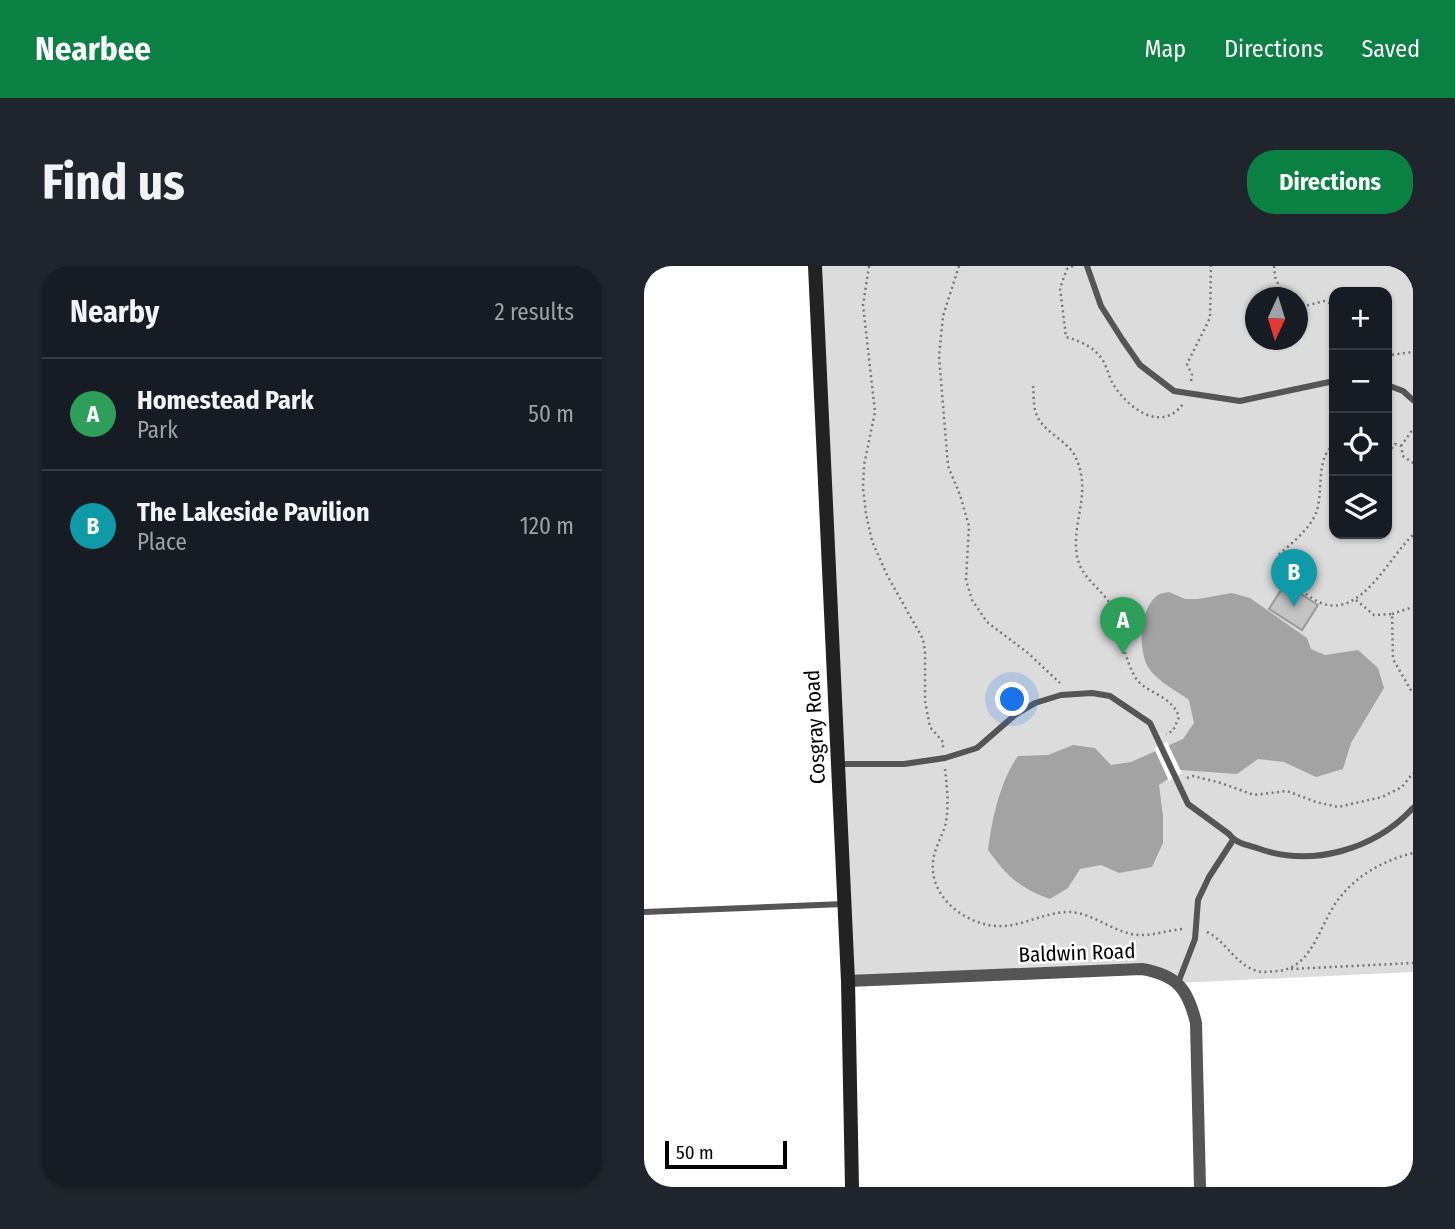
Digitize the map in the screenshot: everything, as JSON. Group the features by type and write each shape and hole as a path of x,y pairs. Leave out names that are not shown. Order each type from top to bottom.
{"main road":[{"name":"Cosgray Road","path":"815,266 848,981 852,1187"}],"street":[{"name":"Baldwin Road","path":"848,981 1142,969 1161,972 1178,983"},
{"path":"1178,983 1191,1001 1196,1023 1200,1187"}],"lane":[{"path":"1087,266 1101,306 1140,365 1174,391 1240,401 1329,382"},
{"path":"1392,387 1403,391 1413,400"},
{"path":"838,764 904,765 944,758 977,748 1015,715 1035,703 1061,695 1092,694 1110,696 1150,723 1188,804 1233,840 1270,853 1311,858 1360,847 1400,822 1413,808"},
{"path":"1178,983 1191,951 1198,900 1233,840"},
{"path":"644,912 844,904"}],"path":[{"path":"869,266 863,305 875,412 864,465 866,514 872,541 887,575 923,639 925,701 930,727 943,742 947,790 946,823 932,864 935,879 946,901 961,914 984,925 1004,926 1066,912 1096,919 1132,934 1147,935 1195,928 1210,933 1243,964 1257,971 1413,963"},
{"path":"959,266 943,316 939,356 948,466 969,526 966,580 972,600 986,622 1028,653 1073,694"},
{"path":"1063,299 1060,288 1067,269 1073,266"},
{"path":"1274,266 1275,277 1280,287"},
{"path":"1308,305 1324,301 1329,303"},
{"path":"1392,355 1413,352"},
{"path":"1033,386 1036,413 1075,456 1083,484 1077,554 1081,570 1109,602 1119,625 1128,664 1136,680 1176,706 1179,717 1173,731 1158,740"},
{"path":"1401,446 1413,429"},
{"path":"1392,448 1395,444 1401,446"},
{"path":"1401,446 1404,456 1413,463"},
{"path":"1329,448 1321,467 1321,495 1315,517 1278,555 1278,569 1322,603 1341,606 1355,600 1402,545 1413,536"},
{"path":"1355,600 1374,614 1392,614 1413,607"},
{"path":"1392,614 1393,659 1413,694"},
{"path":"1177,780 1193,776 1254,795 1287,790 1316,802 1338,807 1381,797 1402,787 1413,773"},
{"path":"1286,970 1301,963 1338,899 1349,886 1361,875 1398,857 1413,853"}],"shaded area":[{"path":"815,266 1413,266 1413,972 1178,983 1161,972 848,981"},
{"path":"1169,592 1185,599 1232,593 1250,598 1307,638 1311,649 1325,655 1358,650 1378,668 1384,688 1351,743 1343,769 1316,777 1284,762 1258,759 1237,774 1181,770 1159,785 1163,843 1152,867 1119,873 1101,865 1080,869 1068,888 1050,899 1039,895 1014,880 988,850 1006,777 1018,756 1048,755 1073,745 1095,748 1111,765 1131,762 1183,739 1194,723 1189,700 1150,670 1143,653 1142,631 1147,610 1158,595"}],"pier":[{"path":"1167,742 1182,773 1169,781 1154,748"}],"building":[{"path":"1285,584 1318,605 1302,630 1269,609"}],"place":[{"name":"The Lakeside Pavilion","path":"1294,607"},
{"name":"Homestead Park","path":"1123,655"}]}
